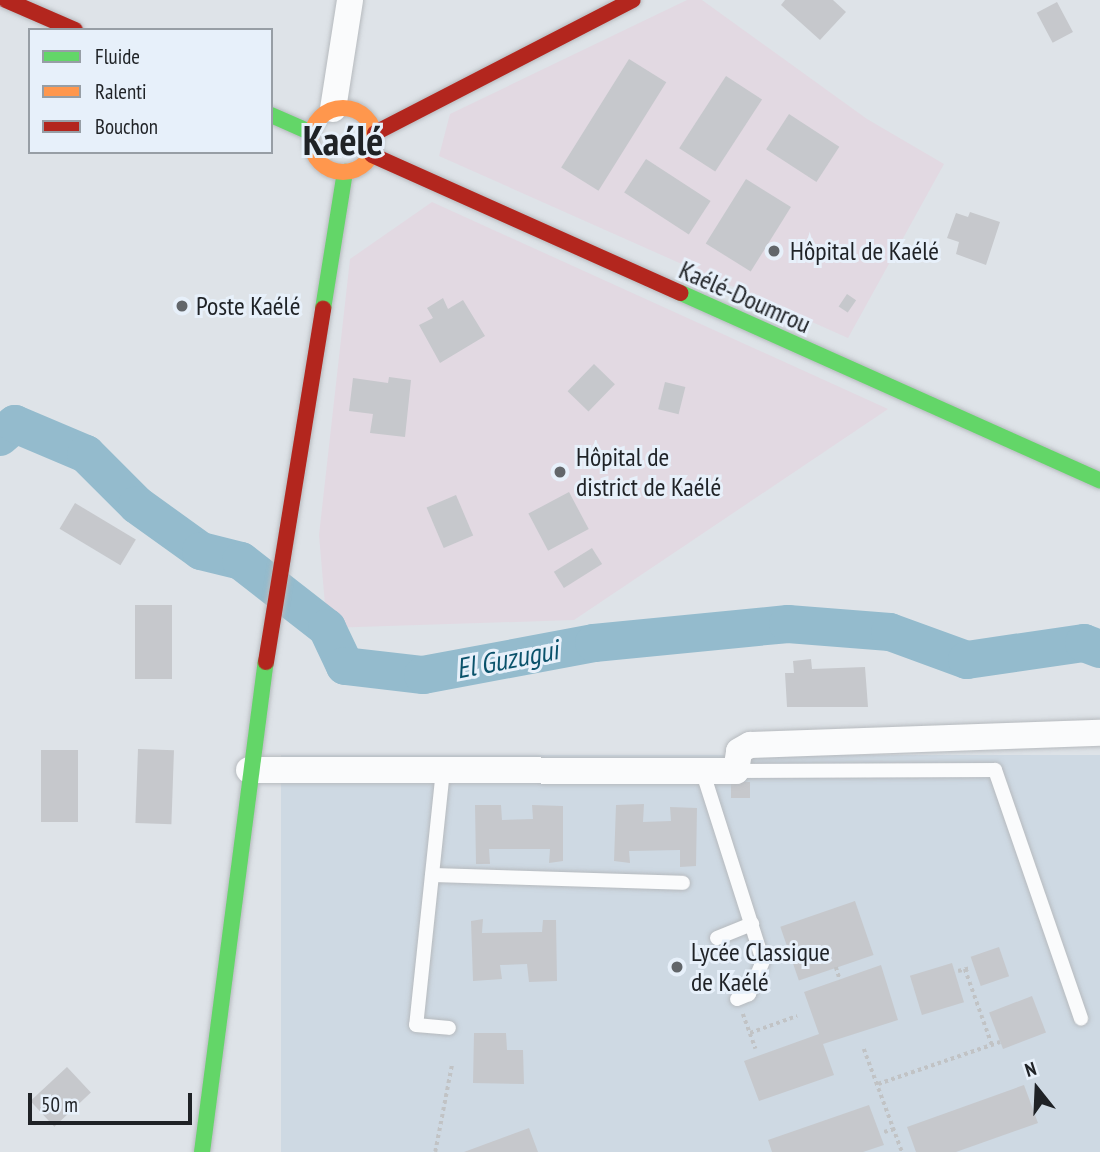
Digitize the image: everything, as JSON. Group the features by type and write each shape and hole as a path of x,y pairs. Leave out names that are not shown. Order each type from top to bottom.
{"main road":[{"path":"374,133 633,0"},
{"path":"18,2 71,28"},
{"path":"204,1152 249,769 345,172 372,155 374,133 359,112 333,110 312,133"},
{"path":"273,116 312,133"},
{"path":"312,133 319,161 345,172"},
{"name":"Kaélé-Doumrou","path":"372,155 1100,480"}],"street":[{"path":"333,110 350,0"},
{"path":"249,769 736,771 739,751 750,745 1100,733"}],"lane":[{"path":"443,770 416,1025 449,1028"},
{"path":"736,771 995,770 1081,1019"},
{"path":"703,772 764,961 749,994 737,999"},
{"path":"432,875 683,883"},
{"path":"717,938 752,924"}],"path":[{"path":"836,968 840,980"},
{"path":"958,971 968,969 992,1045"},
{"path":"737,999 756,1049"},
{"path":"750,1033 797,1016"},
{"path":"878,1084 1000,1042"},
{"path":"864,1049 902,1152"},
{"path":"435,1152 453,1064"},
{"path":"884,1132 894,1129"}],"shaded area":[{"name":"Hôpital de Kaélé","path":"687,0 702,0 867,119 944,164 848,338 439,156 450,114"},
{"name":"Hôpital de district de Kaélé","path":"432,202 888,409 574,620 327,628 319,535 350,259"},
{"name":"Lycée Classique de Kaélé","path":"281,755 1100,755 1100,1152 281,1152"}],"building":[{"path":"785,0 833,0 846,12 820,40 781,5"},
{"path":"1057,2 1073,32 1053,43 1037,13"},
{"path":"629,59 666,82 598,191 561,168"},
{"path":"726,76 762,99 715,172 679,148"},
{"path":"789,114 839,147 816,182 766,149"},
{"path":"646,159 711,201 689,234 624,193"},
{"path":"746,179 791,207 751,272 706,243"},
{"path":"970,212 1000,222 986,265 956,254 959,242 947,238 956,213 968,217"},
{"path":"847,294 856,300 848,313 839,306"},
{"path":"443,298 448,309 463,300 485,336 440,363 419,325 433,318 427,308"},
{"path":"594,364 615,384 588,411 568,391"},
{"path":"389,377 411,380 405,437 370,433 373,414 349,411 353,378 388,383"},
{"path":"665,382 685,387 679,414 658,409"},
{"path":"569,492 589,529 548,551 528,514"},
{"path":"456,495 473,536 444,548 427,508"},
{"path":"75,503 136,540 120,565 60,529"},
{"path":"592,548 602,564 564,588 554,572"},
{"path":"135,605 172,605 172,679 135,679"},
{"path":"811,659 812,669 865,667 868,707 787,707 785,673 794,673 793,661"},
{"path":"138,749 174,750 171,824 135,823"},
{"path":"41,750 78,750 78,822 41,822"},
{"path":"731,782 750,782 750,798 731,798"},
{"path":"644,804 643,822 671,821 670,807 697,808 696,866 680,867 680,850 629,851 630,863 614,861 616,805"},
{"path":"475,805 501,805 502,820 533,819 532,805 563,806 563,861 549,863 550,849 489,849 490,864 476,864"},
{"path":"855,901 874,955 799,981 780,927"},
{"path":"483,919 482,933 542,932 543,920 556,920 557,981 529,982 527,964 500,965 502,979 473,981 471,921"},
{"path":"999,947 1009,976 981,986 971,957"},
{"path":"952,963 964,1002 922,1015 910,976"},
{"path":"881,965 898,1020 823,1044 834,1075 759,1101 744,1061 819,1034 804,992"},
{"path":"1032,996 1046,1032 1003,1049 989,1012"},
{"path":"474,1033 506,1033 507,1050 523,1050 524,1084 473,1083"},
{"path":"67,1067 91,1093 54,1127 30,1101"},
{"path":"1024,1085 1038,1123 956,1152 916,1152 907,1127"},
{"path":"869,1105 884,1145 863,1152 772,1152 768,1140"},
{"path":"529,1128 538,1152 464,1152"}],"waterway":[{"name":"El Guzugui","path":"0,437 15,424 86,454 137,505 201,551 241,561 327,628 345,666 423,675 594,643 788,624 890,632 967,660 1084,643 1100,649"}],"traffic: fast":[{"path":"273,116 312,133"},
{"path":"323,309 345,172"},
{"path":"681,293 1100,480"},
{"path":"202,1152 266,662"}],"traffic: slow":[{"path":"343,108 366,117 375,140 366,163 343,172 320,163 311,140 320,117 343,108"}],"traffic: jam":[{"path":"6,0 70,28"},
{"path":"375,133 633,0"},
{"path":"372,155 681,293"},
{"path":"266,662 323,309"}],"place":[{"name":"Hôpital de Kaélé","path":"774,251"},
{"name":"Poste Kaélé","path":"182,306"},
{"name":"Hôpital de district de Kaélé","path":"560,472"},
{"name":"Lycée Classique de Kaélé","path":"677,967"}],"district":[{"name":"Kaélé","path":"343,140"}]}
